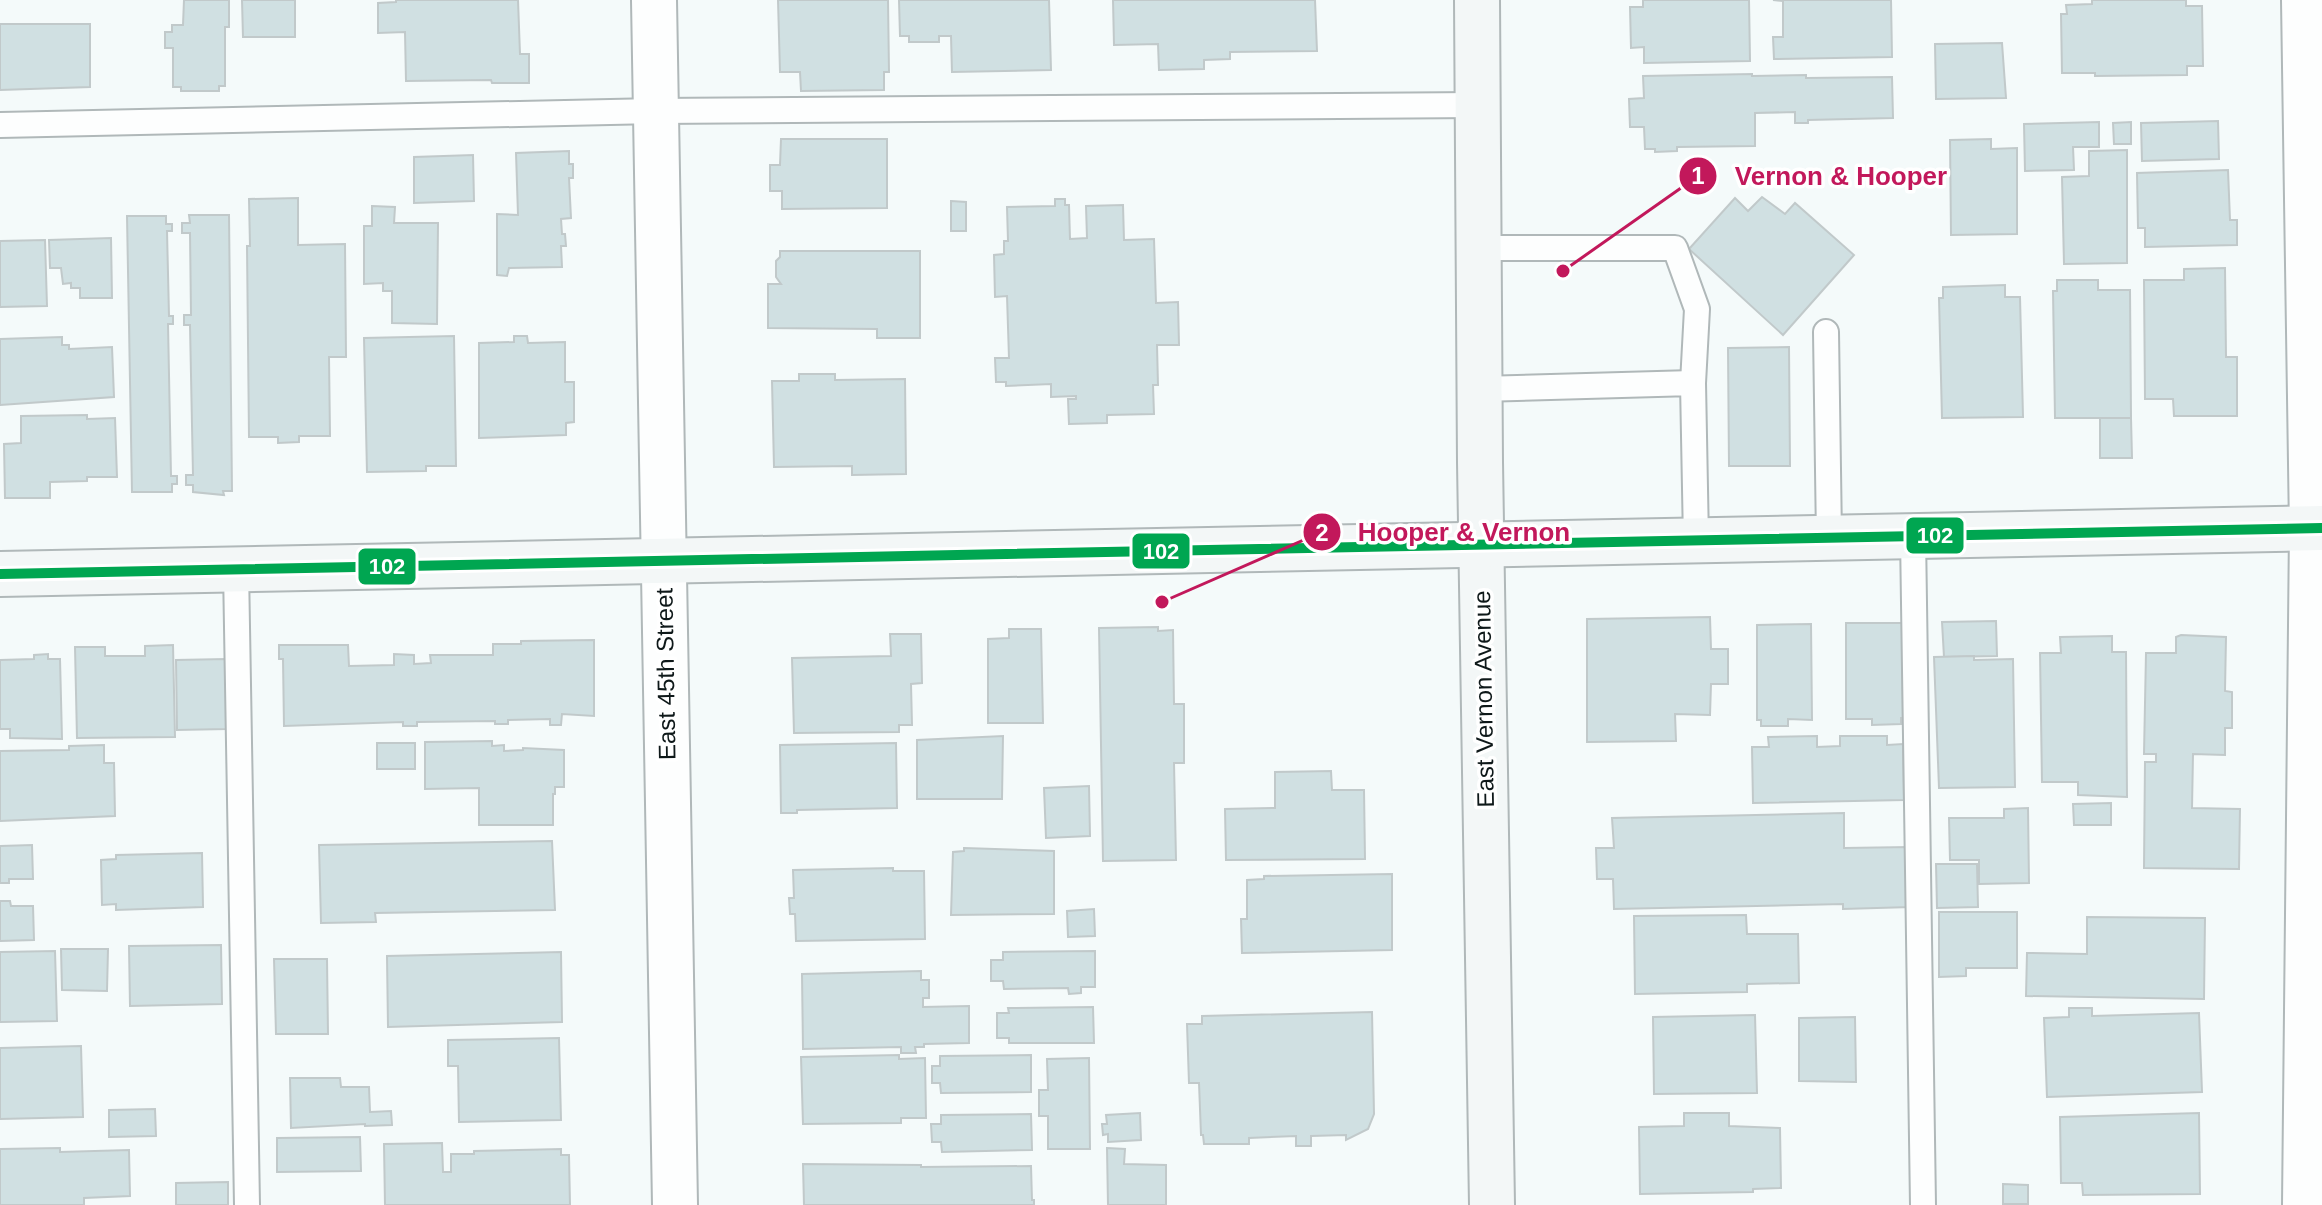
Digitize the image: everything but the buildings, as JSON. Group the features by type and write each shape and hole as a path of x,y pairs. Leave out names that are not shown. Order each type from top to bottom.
{"street":[{"name":"East 45th Street","path":"654,0 675,1205"},
{"name":"East Vernon Avenue","path":"1477,0 1481,545 1492,1205"},
{"path":"2304,0 2317,528 2315,946 2305,1205"},
{"path":"0,574 2317,528"}],"lane":[{"path":"0,125 656,111 1478,105"},
{"path":"1479,248 1675,248 1697,309 1693,383 1696,541"},
{"path":"1826,332 1829,538"},
{"path":"1480,389 1693,383"},
{"path":"1913,536 1923,1205"},
{"path":"236,569 247,1205"}],"transit line":[{"name":"102","path":"0,574 2322,528"}],"place":[{"name":"Vernon & Hooper","path":"1563,271"},
{"name":"Hooper & Vernon","path":"1162,602"}]}
